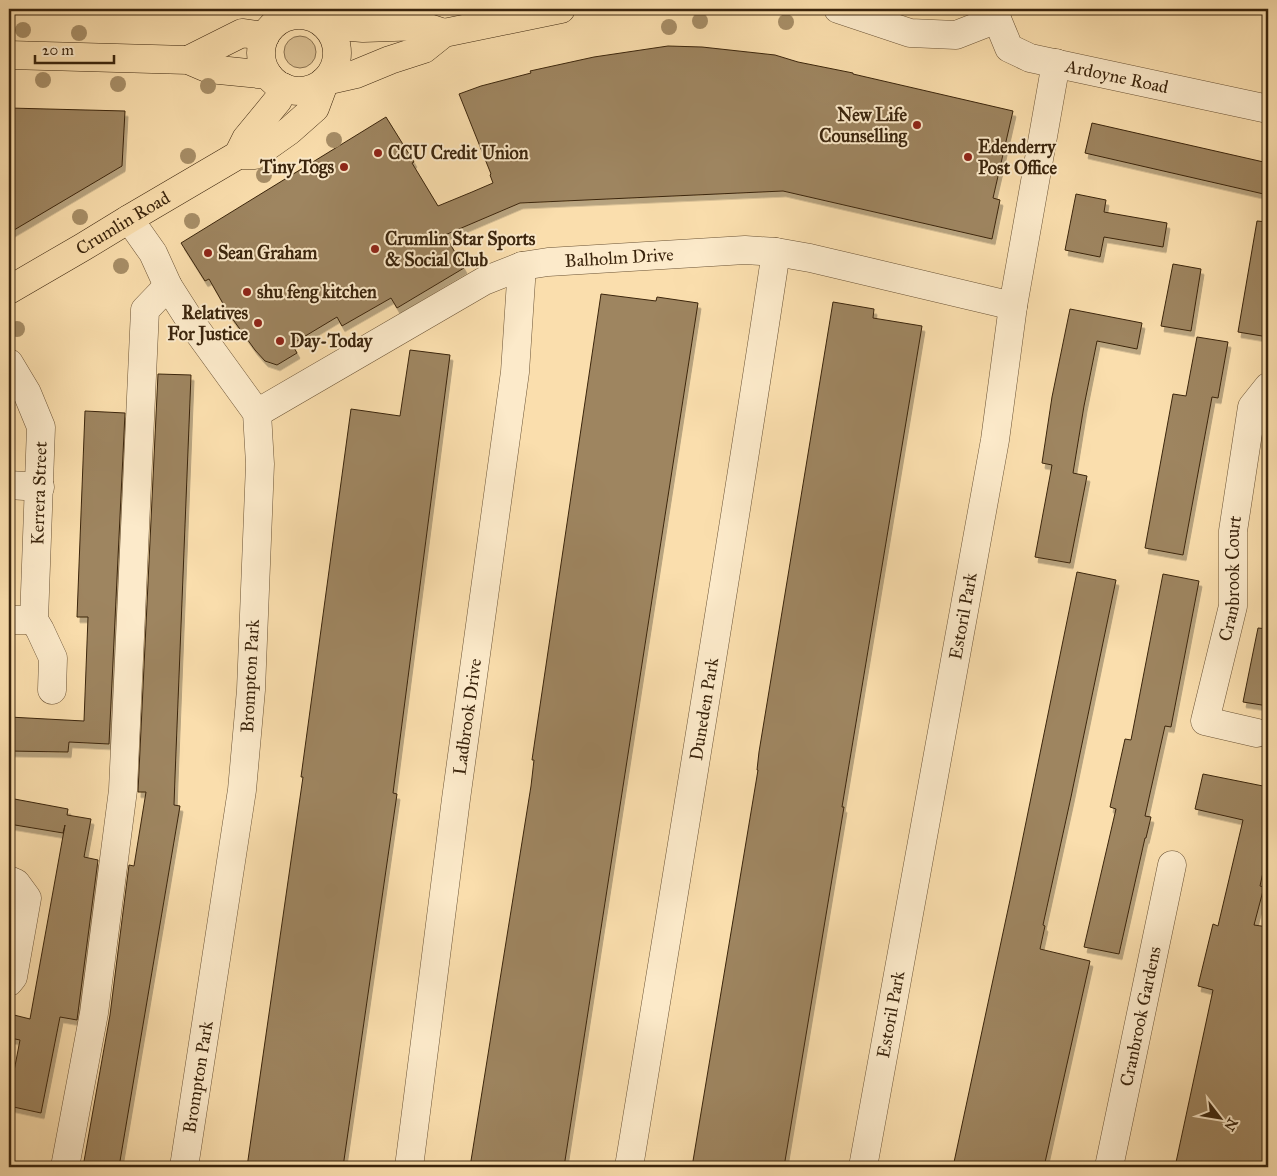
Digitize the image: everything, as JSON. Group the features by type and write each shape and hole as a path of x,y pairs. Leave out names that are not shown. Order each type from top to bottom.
{"main road":[{"path":"325,81 356,74 424,49 444,32 511,14 561,9"},
{"path":"188,60 242,34 296,15 364,28 424,26 444,32"},
{"path":"9,56 188,60 209,69 276,81 294,91 305,91 325,81 332,73 338,53 332,33 317,18"},
{"path":"264,26 262,46 264,66 276,81"},
{"name":"Crumlin Road","path":"238,155 246,139 278,100 276,81"},
{"name":"Crumlin Road","path":"9,290 238,155 255,154 289,131 315,108 325,81"}],"street":[{"path":"838,9 910,33 956,35 996,14"},
{"name":"Ardoyne Road","path":"996,14 1010,48 1030,58 1268,109"},
{"name":"Estoril Park","path":"863,1167 995,440 1013,306 1056,64"},
{"path":"129,219 152,254 168,286 191,322 257,413"},
{"name":"Balholm Drive","path":"257,413 484,281 522,266 548,262 745,250 776,252 810,258 1013,306"},
{"name":"Duneden Park","path":"629,1167 747,446 776,252"},
{"name":"Ladbrook Drive","path":"409,1167 456,799 515,372 522,266"},
{"path":"65,1167 94,1013 123,790 145,310 168,286"},
{"name":"Kerrera Street","path":"9,363 27,393 41,428 40,487 28,623"},
{"name":"Cranbrook Court","path":"1258,733 1205,721 1233,606 1233,531 1252,407 1268,387"},
{"name":"Brompton Park","path":"184,1167 242,790 250,690 260,464 257,413"},
{"path":"9,485 40,487"},
{"path":"28,623 52,658 52,690"},
{"name":"Cranbrook Gardens","path":"1109,1167 1172,865"},
{"path":"9,880 16,883 27,898 13,977 9,982"}],"shaded area":[{"path":"300,36 306,37 311,41 315,46 315,58 311,63 306,67 300,68 294,67 289,63 285,58 284,52 285,46 289,41 294,37"}],"building":[{"path":"668,46 702,47 775,55 798,62 1013,111 993,198 1000,200 992,239 783,191 520,203 445,235 464,268 397,308 391,298 342,326 337,317 292,344 297,353 277,365 265,361 255,350 229,314 209,279 205,281 181,243 386,117 438,206 493,183 459,94 481,86 531,73 530,71 594,57"},
{"path":"9,108 125,111 122,166 9,233"},
{"path":"1092,123 1268,163 1268,195 1085,153"},
{"path":"1076,194 1106,200 1104,212 1167,223 1163,247 1104,237 1100,257 1065,250"},
{"path":"1257,221 1268,222 1268,337 1238,332"},
{"path":"1173,264 1201,269 1191,331 1161,326"},
{"path":"601,294 656,301 657,297 698,303 564,1167 470,1167 531,786 534,760 532,760"},
{"path":"833,302 874,309 873,318 922,326 842,807 844,807 784,1167 692,1167 758,770 759,752"},
{"path":"1070,309 1142,323 1137,349 1097,341 1073,473 1087,476 1070,563 1035,557 1052,465 1042,463 1052,397"},
{"path":"1197,337 1228,342 1218,398 1212,397 1183,555 1145,548 1173,394 1186,396"},
{"path":"410,350 450,355 393,793 397,794 343,1167 247,1167 303,777 301,777 351,409 400,416"},
{"path":"158,374 191,375 174,805 180,806 119,1167 83,1167 110,1015 129,865 134,866 146,792 138,792"},
{"path":"85,411 125,413 109,744 69,742 68,752 9,751 9,717 84,721 88,617 77,617"},
{"path":"1077,572 1116,580 1043,925 1045,926 1040,949 1090,961 1044,1167 953,1167 1013,886"},
{"path":"1163,574 1199,581 1171,727 1165,726 1145,816 1151,817 1119,954 1084,947 1116,809 1110,807 1125,739 1131,740"},
{"path":"1258,628 1268,629 1268,706 1243,702"},
{"path":"1203,774 1268,787 1268,849 1260,886 1264,887 1254,925 1268,927 1268,1167 1175,1167 1213,990 1198,986 1213,924 1218,926 1243,820 1195,809"},
{"path":"9,798 68,809 67,815 91,819 84,857 98,860 77,1020 60,1017 41,1113 9,1106 20,1040 10,1038 14,1015 30,1019 65,825 63,833 9,824"}],"place":[{"name":"New Life Counselling","path":"917,125"},
{"name":"CCU Credit Union","path":"378,153"},
{"name":"Edenderry Post Office","path":"968,157"},
{"name":"Tiny Togs","path":"344,167"},
{"name":"Crumlin Star Sports & Social Club","path":"375,249"},
{"name":"Sean Graham","path":"208,253"},
{"name":"shu feng kitchen","path":"247,292"},
{"name":"Relatives For Justice","path":"258,323"},
{"name":"Day-Today","path":"280,341"}]}
